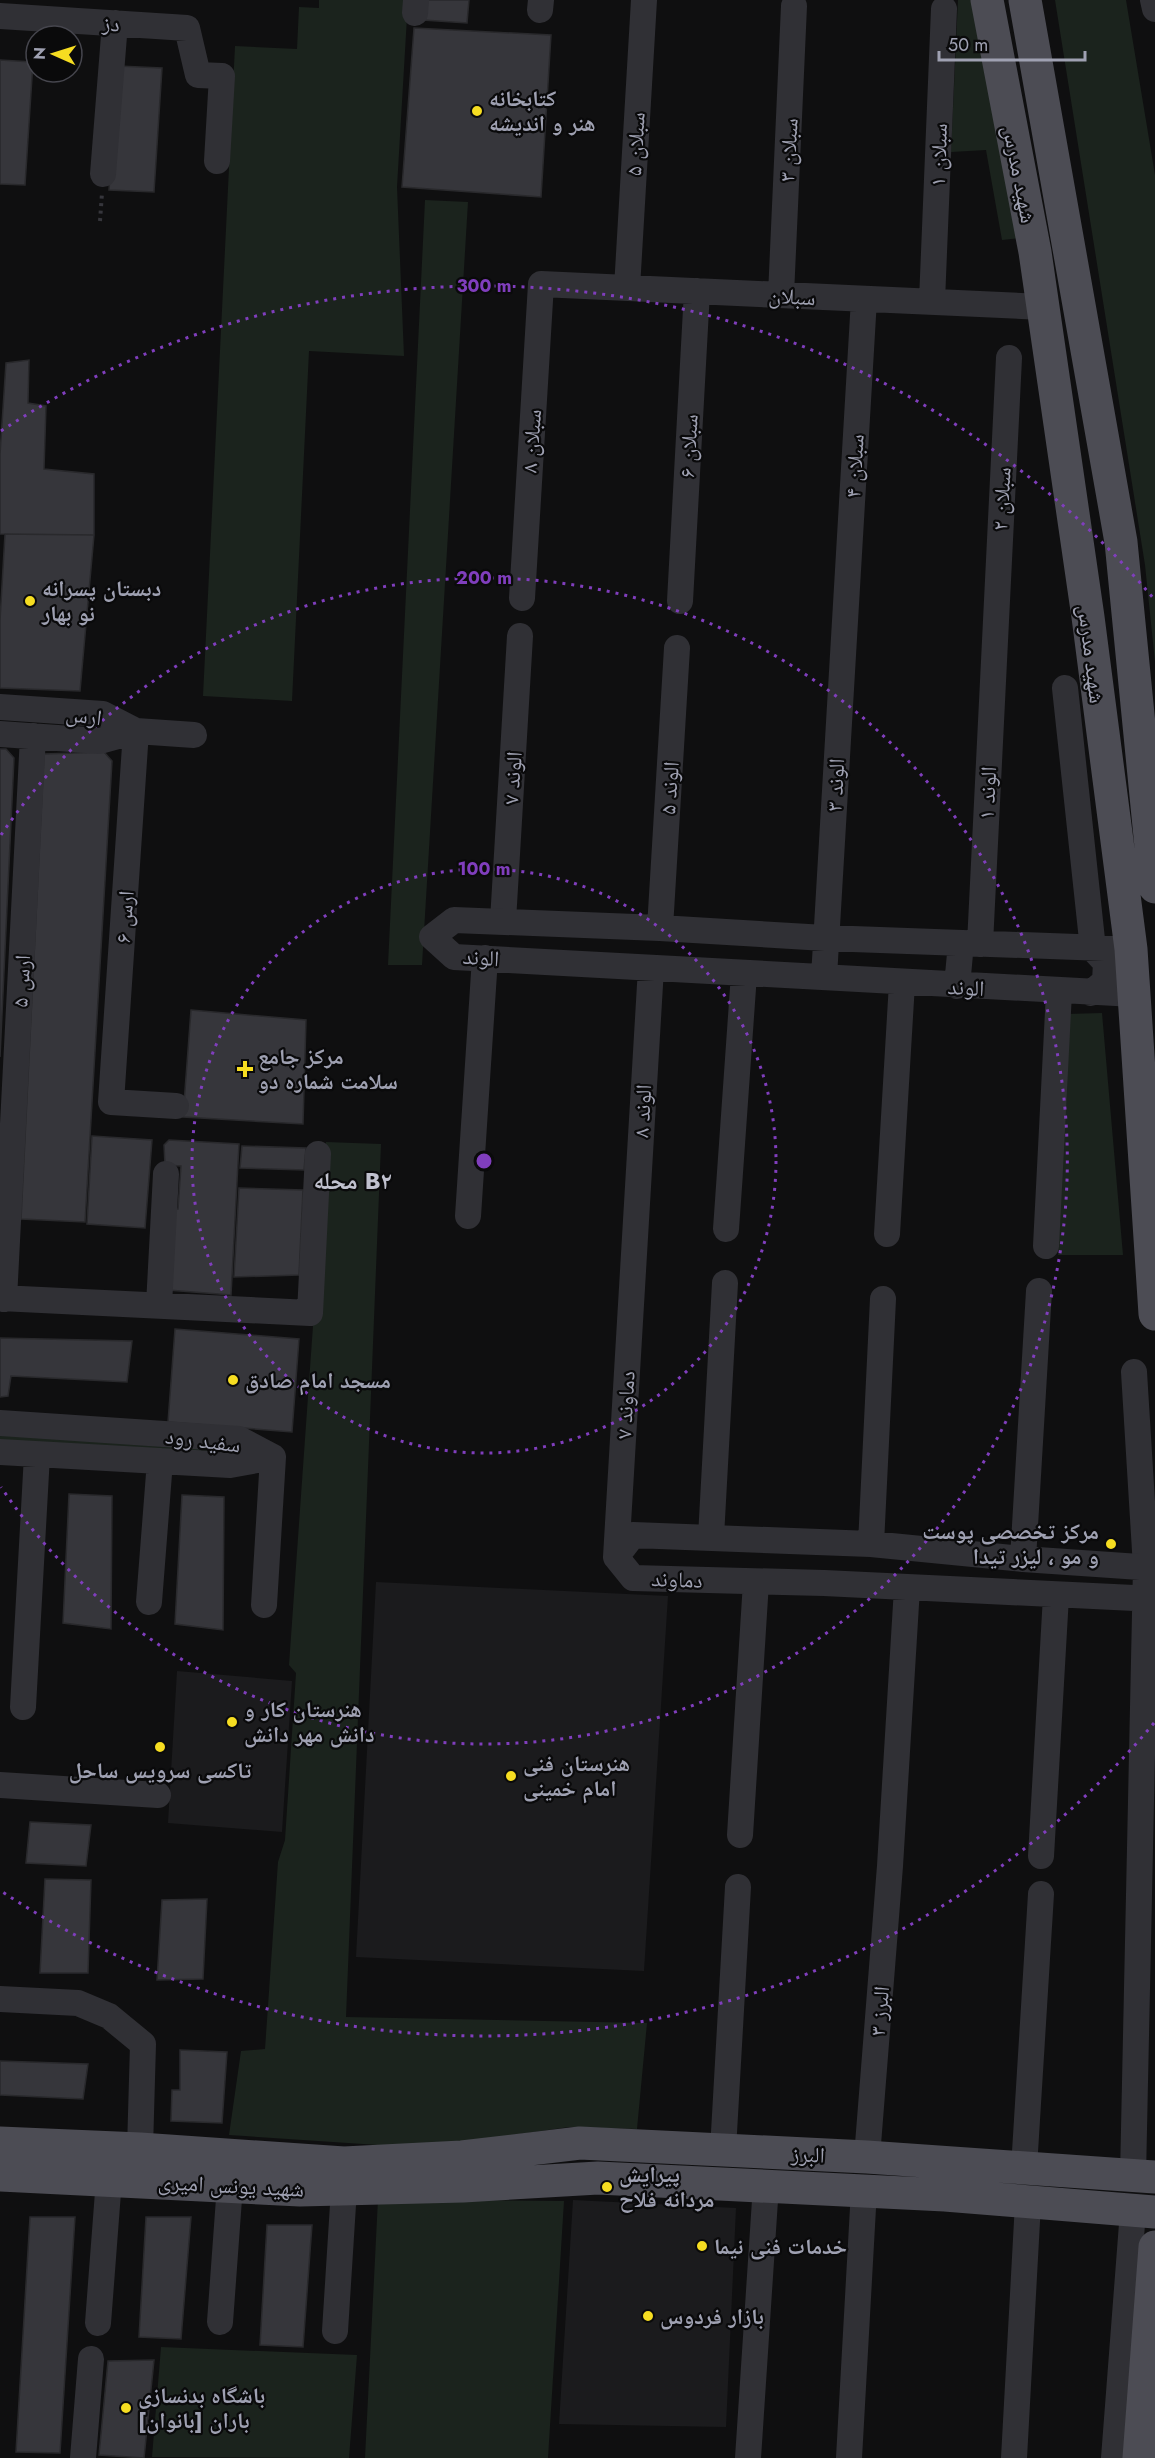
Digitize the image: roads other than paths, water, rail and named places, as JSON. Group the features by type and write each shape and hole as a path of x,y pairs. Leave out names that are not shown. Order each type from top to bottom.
{"main road":[{"name":"شهید مدرس","path":"987,0 1043,307 1088,617 1131,950 1155,1314"},
{"name":"شهید مدرس","path":"1025,0 1121,542 1155,887"},
{"path":"1088,617 1128,613"},
{"name":"شهید یونس امیری","path":"0,2143 140,2149 230,2185 300,2190 344,2176"},
{"name":"البرز","path":"462,2172 580,2143 867,2157 1144,2176"},
{"path":"642,2180 644,2146"},
{"path":"945,2162 945,2195"},
{"name":"شهید یونس امیری","path":"0,2175 109,2179 183,2167 344,2176 462,2172"},
{"name":"البرز","path":"462,2172 864,2190 1144,2211"},
{"path":"1144,2176 1144,2211"},
{"path":"1139,2458 1155,2247"}],"street":[{"name":"سبلان ۵","path":"627,288 644,0"},
{"path":"1153,0 1155,9"},
{"name":"سبلان ۳","path":"781,295 794,6"},
{"name":"سبلان ۱","path":"932,301 944,9"},
{"name":"دز","path":"0,16 186,28 198,75 222,76 217,161"},
{"path":"103,174 115,23"},
{"name":"سبلان","path":"541,284 1043,307"},
{"name":"سبلان ۸","path":"522,598 541,284"},
{"name":"سبلان ۶","path":"680,601 697,291"},
{"name":"سبلان ۴","path":"844,632 864,299"},
{"name":"سبلان ۲","path":"993,641 1009,357"},
{"name":"الوند ۳","path":"824,977 844,632"},
{"name":"الوند ۷","path":"503,921 520,636"},
{"name":"الوند ۱","path":"957,987 971,944 993,641"},
{"name":"الوند ۵","path":"660,928 677,648"},
{"path":"1065,688 1093,950 1106,963 1105,981 1091,993"},
{"name":"ارس","path":"0,707 103,714 136,731"},
{"path":"136,731 194,735"},
{"name":"ارس","path":"0,734 100,741 136,731"},
{"name":"ارس ۶","path":"136,731 111,1102 176,1106"},
{"name":"ارس ۵","path":"2,1299 33,736"},
{"name":"الوند","path":"1131,950 454,920 432,937 454,957 576,962 957,987 1134,994"},
{"path":"576,962 579,925"},
{"path":"683,970 686,930"},
{"path":"468,1216 485,958"},
{"name":"الوند ۸","path":"634,1254 651,968"},
{"path":"726,1229 744,974"},
{"path":"887,1234 902,983"},
{"path":"1046,1246 1059,992"},
{"path":"2,1299 310,1313 318,1155"},
{"path":"159,1305 166,1174"},
{"name":"دماوند ۷","path":"616,1557 634,1254"},
{"path":"711,1537 725,1283"},
{"path":"1023,1559 1040,1291"},
{"path":"871,1544 883,1299"},
{"path":"1134,1372 1151,1568 1144,2176"},
{"name":"سفید رود","path":"0,1423 239,1439 273,1457"},
{"path":"222,1465 224,1438"},
{"name":"سفید رود","path":"0,1452 222,1465 273,1457"},
{"path":"23,1707 37,1455"},
{"path":"264,1605 273,1457"},
{"path":"149,1602 160,1461"},
{"name":"دماوند","path":"1150,1599 824,1583 633,1578 616,1557 633,1535 871,1544 1023,1559 1151,1568"},
{"path":"824,1583 828,1543"},
{"path":"974,1592 978,1554"},
{"path":"740,1835 756,1582"},
{"name":"البرز ۳","path":"867,2157 891,1866 907,1588"},
{"path":"1041,1856 1056,1596"},
{"path":"0,1785 158,1795"},
{"path":"723,2150 738,1887"},
{"path":"1024,2168 1041,1894"},
{"path":"0,1999 78,2002 109,2016 143,2044 140,2149"},
{"path":"335,2331 344,2176"},
{"path":"98,2323 109,2179"},
{"path":"220,2322 230,2185"},
{"path":"748,2458 766,2186"},
{"path":"849,2458 864,2190"},
{"path":"1014,2458 1028,2203"},
{"path":"1114,2458 1144,2211"},
{"path":"83,2458 91,2359"}],"place":[{"name":"کتابخانه هنر و اندیشه","path":"477,111"},
{"name":"دبستان پسرانه نو بهار","path":"30,601"},
{"name":"مرکز جامع سلامت شماره دو","path":"245,1069"},
{"name":"مسجد امام صادق","path":"233,1380"},
{"name":"مرکز تخصصی پوست و مو ، لیزر تیدا","path":"1111,1544"},
{"name":"هنرستان کار و دانش مهر دانش","path":"232,1722"},
{"name":"تاکسی سرویس ساحل","path":"160,1747"},
{"name":"هنرستان فنی امام خمینی","path":"511,1776"},
{"name":"پیرایش مردانه فلاح","path":"607,2187"},
{"name":"خدمات فنی نیما","path":"702,2246"},
{"name":"بازار فردوس","path":"648,2316"},
{"name":"باشگاه بدنسازی باران [بانوان]","path":"126,2408"}],"district":[{"name":"محله B۲","path":"353,1180"}]}
